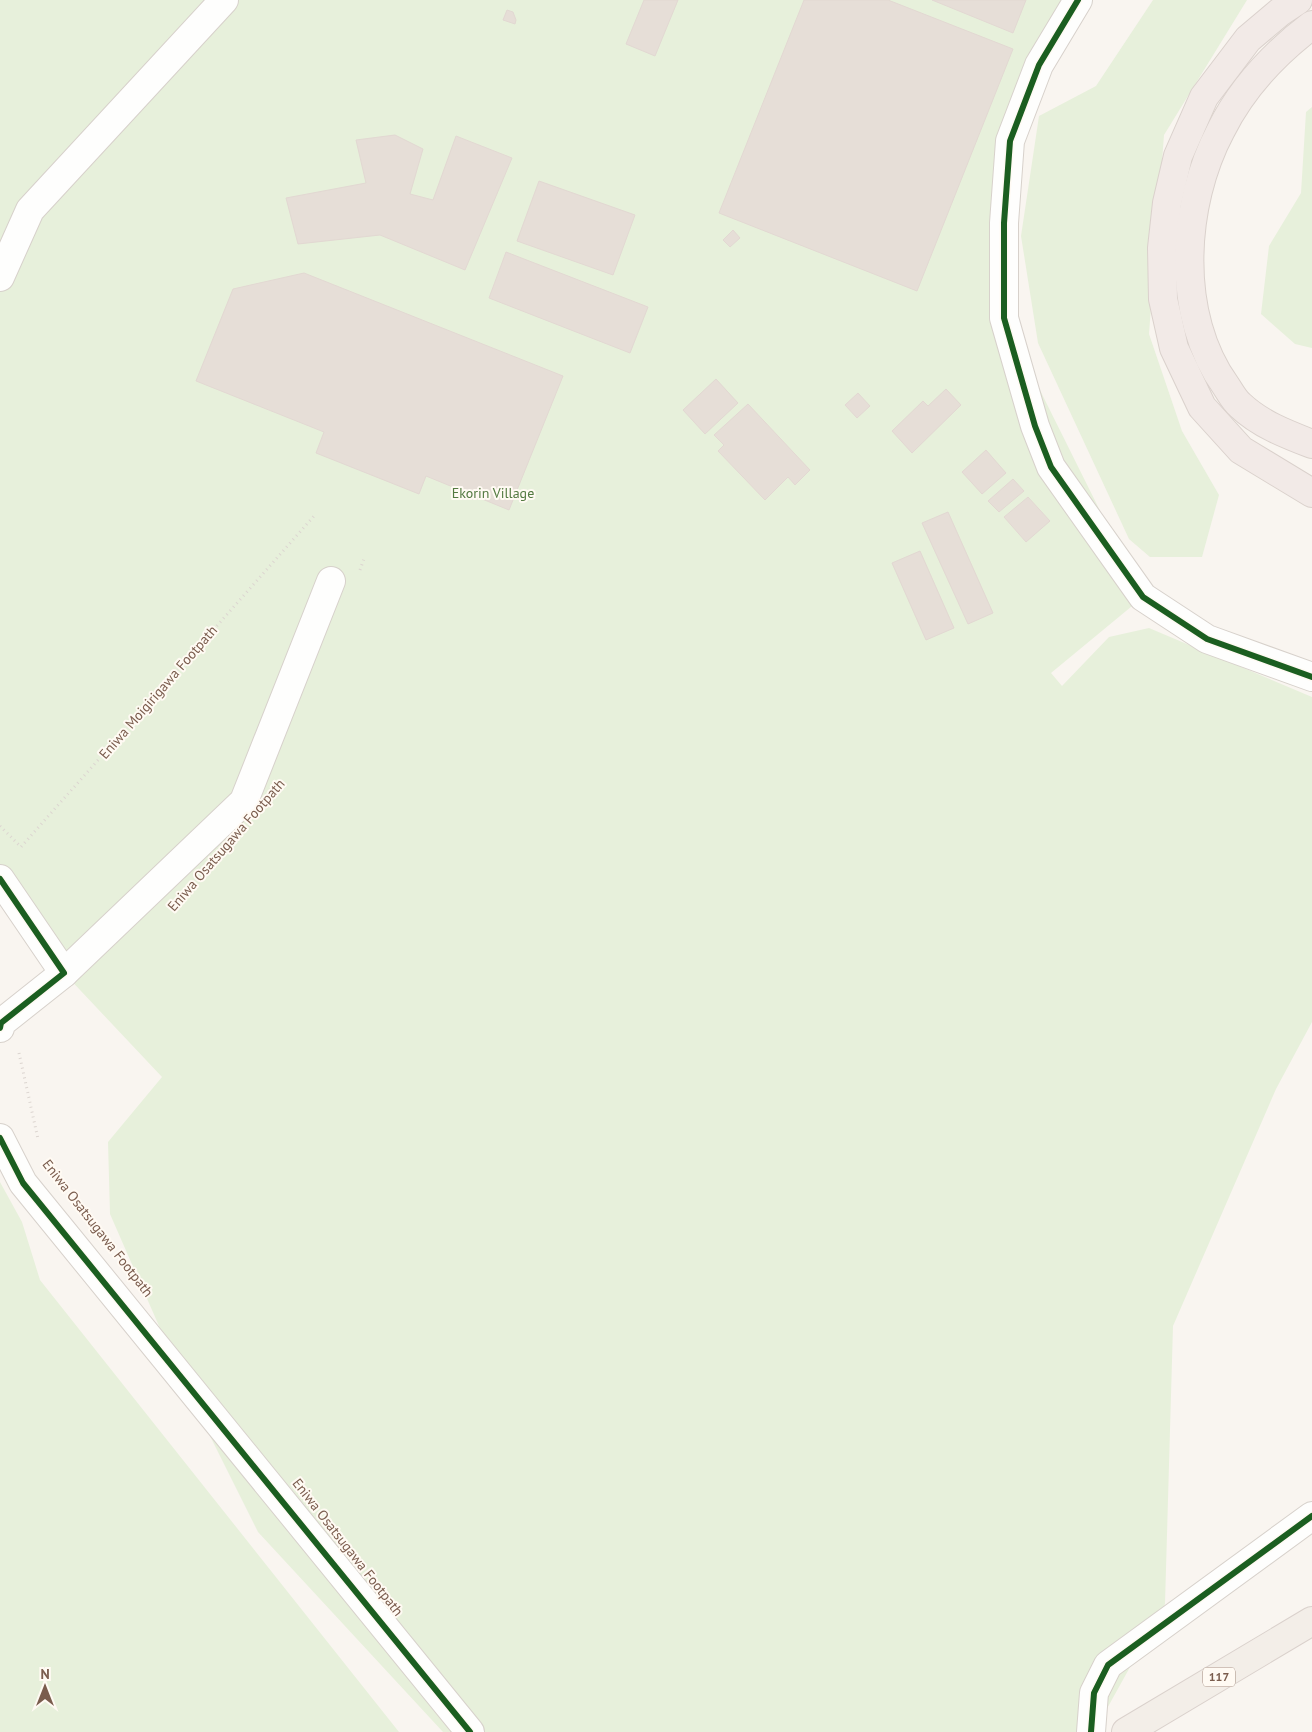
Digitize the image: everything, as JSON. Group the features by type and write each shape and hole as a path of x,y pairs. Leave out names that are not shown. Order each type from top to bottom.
{"highway":[{"path":"1298,0 1280,12 1248,39 1204,97 1178,156 1167,203 1162,248 1164,299 1174,348 1202,407 1241,450 1312,493"},
{"path":"1312,25 1283,47 1246,90 1220,130 1200,186 1190,238 1190,286 1199,336 1215,372 1239,404 1274,430 1312,444"}],"main road":[{"name":"117","path":"1126,1732 1312,1621"}],"street":[{"path":"0,277 30,210 224,0"},
{"path":"1078,0 1039,65 1010,141 1004,223 1004,318 1036,426 1051,467 1143,597 1206,638 1312,677"},
{"path":"9,1037 1,1023 64,972 244,801 331,581"},
{"path":"0,879 64,972"},
{"path":"0,1138 23,1183 470,1732"},
{"path":"1090,1732 1094,1694 1108,1665 1312,1516"}],"path":[{"path":"359,572 365,556"}],"green space":[{"name":"Ekorin Village","path":"0,0 1065,0 1010,141 1004,318 1143,597 1051,673 1062,686 1109,637 1149,628 1312,697 1312,1022 1276,1089 1173,1326 1165,1604 1094,1732 443,1732 258,1532 187,1390 110,1214 108,1142 162,1077 64,973 0,879"},
{"path":"1153,0 1247,0 1164,135 1149,334 1182,431 1219,495 1202,557 1150,557 1129,539 1038,343 1021,236 1039,116 1096,86"},
{"path":"1312,107 1312,348 1295,344 1261,314 1269,246 1301,193 1306,112"},
{"path":"0,1182 22,1222 40,1280 399,1732 0,1732"}],"building":[{"path":"644,0 678,0 655,56 626,44"},
{"path":"804,0 888,0 1013,49 917,291 719,213"},
{"path":"932,0 1026,0 1013,33"},
{"path":"507,10 513,12 516,20 515,24 503,20"},
{"path":"395,135 423,149 410,194 433,200 456,136 512,158 465,270 380,235 298,244 286,198 366,183 356,140"},
{"path":"539,181 635,215 613,275 517,241"},
{"path":"733,230 740,238 730,247 723,240"},
{"path":"506,252 648,307 630,353 489,298"},
{"path":"304,273 563,376 509,510 426,476 419,494 316,453 324,432 196,381 233,289"},
{"path":"716,379 738,403 705,434 683,410"},
{"path":"946,389 961,405 912,453 892,431 923,401 928,406"},
{"path":"858,393 870,406 857,418 845,405"},
{"path":"748,404 810,470 795,485 788,477 765,500 718,451 724,445 714,435"},
{"path":"986,450 1006,473 982,494 962,472"},
{"path":"1013,479 1024,491 999,512 988,501"},
{"path":"1028,497 1050,521 1026,542 1004,517"},
{"path":"948,512 993,613 968,624 922,523"},
{"path":"920,551 954,628 926,640 892,563"}],"cycle path":[{"path":"1078,0 1039,65 1010,141 1004,223 1004,318 1035,426 1051,467 1143,597 1207,639 1312,677"},
{"path":"0,879 64,973 1,1023 0,1028"},
{"path":"0,1138 23,1183 470,1732"},
{"path":"1091,1732 1094,1693 1108,1665 1312,1516"}]}
